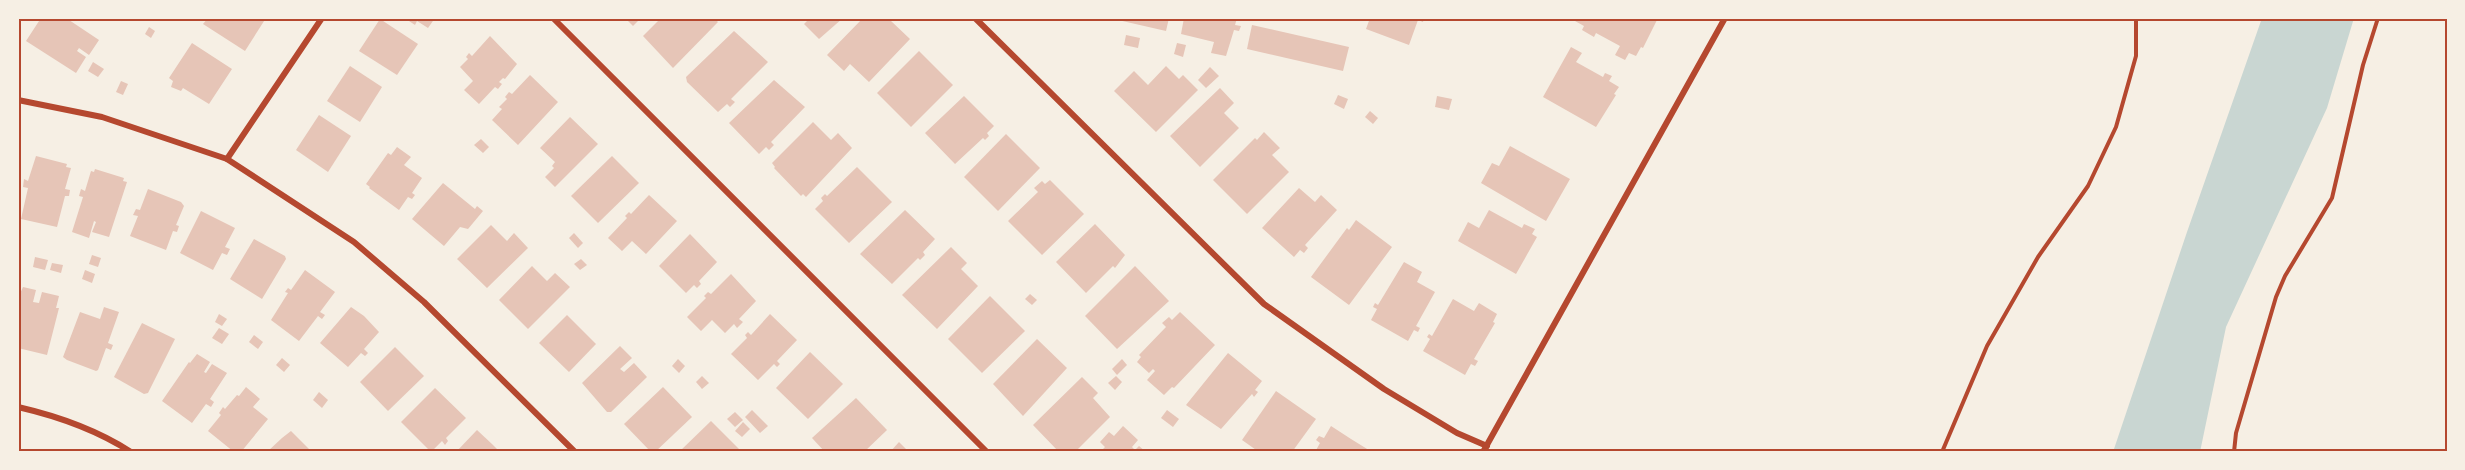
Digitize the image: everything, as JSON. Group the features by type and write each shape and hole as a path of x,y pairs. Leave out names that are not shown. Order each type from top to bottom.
{"street":[{"path":"227,159 322,18"},
{"path":"553,18 987,452"},
{"path":"975,18 1264,304 1384,389 1485,449 1725,18"},
{"path":"18,100 102,117 227,159 354,242 424,302 575,452"},
{"path":"18,407 50,415 118,444 131,452"}],"path":[{"path":"1942,452 1987,346 2038,257 2088,186 2116,126 2136,56 2136,18"},
{"path":"2234,452 2239,422 2276,297 2285,276 2332,198 2363,65 2378,18"}],"shaded area":[{"path":"2262,18 2354,18 2327,108 2226,327 2200,452 2113,452 2187,232"}],"building":[{"path":"41,18 66,18 99,40 89,55 79,48 77,51 86,57 76,73 26,41"},
{"path":"208,18 266,18 245,51 203,24"},
{"path":"412,18 435,18 428,28 417,21 415,25 409,21"},
{"path":"625,18 641,18 633,26"},
{"path":"661,18 714,18 718,22 673,68 643,36"},
{"path":"810,18 843,18 819,39 804,24"},
{"path":"863,18 893,18 891,21 910,39 869,82 850,64 844,71 827,55"},
{"path":"1118,18 1169,18 1166,31 1118,20"},
{"path":"1184,18 1237,18 1235,25 1241,26 1239,31 1234,30 1226,56 1211,53 1214,42 1181,34"},
{"path":"1370,18 1424,18 1423,22 1418,20 1409,45 1366,29"},
{"path":"1576,18 1658,18 1643,48 1641,47 1636,56 1629,53 1625,60 1615,55 1620,46 1596,33 1594,37 1582,30 1584,26 1575,21"},
{"path":"380,19 418,44 397,75 359,51"},
{"path":"1252,25 1349,47 1343,71 1247,49"},
{"path":"149,27 155,31 151,38 145,34"},
{"path":"734,31 768,62 731,99 735,102 730,107 727,104 718,112 687,82 686,77"},
{"path":"1126,35 1140,38 1138,48 1124,45"},
{"path":"490,36 517,64 505,79 499,82 502,84 498,89 495,87 479,104 464,90 473,81 460,67 468,59 466,57 469,53 472,56"},
{"path":"192,43 232,69 209,104 183,88 181,91 171,87 173,81 169,78"},
{"path":"1177,43 1186,45 1183,57 1174,54"},
{"path":"1571,47 1582,53 1576,62 1603,77 1605,73 1612,76 1609,81 1619,87 1596,127 1543,97"},
{"path":"919,51 953,85 911,127 877,93"},
{"path":"93,62 104,69 98,77 88,71"},
{"path":"350,66 382,87 360,122 327,101"},
{"path":"1166,66 1179,79 1183,75 1198,90 1156,132 1114,91 1134,71 1148,85"},
{"path":"1210,67 1219,76 1206,88 1198,80"},
{"path":"530,75 558,102 518,145 492,120 502,109 499,107 507,99 505,97 509,92 512,94"},
{"path":"774,80 805,107 771,142 774,145 769,150 766,147 759,154 729,123"},
{"path":"121,81 128,84 123,95 116,92"},
{"path":"1220,88 1234,103 1224,113 1239,128 1200,167 1170,136"},
{"path":"1338,95 1348,99 1344,109 1334,104"},
{"path":"964,96 994,126 987,133 989,136 985,140 983,138 955,164 925,133"},
{"path":"1437,96 1452,99 1449,110 1435,107"},
{"path":"1370,111 1378,118 1373,124 1365,117"},
{"path":"319,115 351,136 328,172 296,150"},
{"path":"570,117 598,144 555,187 545,177 554,168 552,166 555,162 540,148"},
{"path":"813,122 831,140 838,133 852,148 806,197 803,194 801,196 772,163"},
{"path":"1264,132 1280,148 1272,155 1289,172 1247,214 1213,180"},
{"path":"1006,134 1040,168 998,211 964,177"},
{"path":"481,139 489,147 483,153 474,145"},
{"path":"1510,146 1570,179 1546,221 1481,183 1492,163 1499,166"},
{"path":"397,147 411,157 404,165 422,178 412,193 415,195 412,199 408,197 399,210 366,184 388,153 391,155"},
{"path":"36,156 67,164 66,167 71,168 65,189 70,190 69,196 65,196 57,227 21,219 28,188 23,187 24,179 28,181"},
{"path":"612,156 639,183 598,223 571,196"},
{"path":"857,167 892,202 849,243 815,209 823,201 821,198 825,194 827,196"},
{"path":"95,169 124,178 123,181 127,182 109,237 92,232 96,222 94,221 89,238 72,232 83,197 79,196 81,189 85,191 91,171 94,172"},
{"path":"1050,180 1084,214 1042,255 1008,221 1038,192 1034,188 1042,181 1045,184"},
{"path":"443,183 475,209 477,206 483,211 468,229 460,227 444,246 412,219"},
{"path":"1299,188 1315,202 1321,195 1337,210 1305,245 1308,248 1304,253 1300,250 1294,257 1262,228"},
{"path":"148,189 181,202 184,206 176,225 179,226 177,232 173,231 166,250 130,236 138,216 133,215 136,209 140,210"},
{"path":"649,195 677,221 646,254 632,241 622,251 608,238 627,218 625,216 629,212 631,214"},
{"path":"905,210 935,239 923,252 925,255 920,260 918,258 892,284 860,254"},
{"path":"1489,210 1522,228 1524,224 1535,229 1532,234 1537,237 1516,274 1458,241 1468,222 1479,228"},
{"path":"201,211 235,228 225,247 230,249 227,255 222,253 213,270 180,253"},
{"path":"1356,220 1392,247 1349,305 1311,277 1347,228 1349,230"},
{"path":"1095,224 1125,255 1115,268 1113,266 1086,293 1056,262"},
{"path":"491,225 507,241 514,233 528,248 487,288 457,259"},
{"path":"574,233 583,243 578,248 569,238"},
{"path":"690,234 717,262 699,281 701,284 697,288 694,285 686,293 659,266"},
{"path":"254,239 285,256 286,259 262,299 230,279"},
{"path":"951,247 967,263 961,269 978,286 937,329 902,295"},
{"path":"92,255 101,258 98,267 89,264"},
{"path":"35,257 48,260 45,270 33,267"},
{"path":"581,259 587,265 580,270 574,264"},
{"path":"1404,262 1422,272 1417,282 1435,292 1416,326 1420,328 1418,332 1414,330 1408,341 1371,320 1377,309 1373,307 1375,303 1378,305"},
{"path":"52,263 63,265 61,273 50,270"},
{"path":"532,266 547,281 555,273 570,287 528,329 499,300"},
{"path":"1135,266 1169,301 1117,349 1085,316"},
{"path":"85,270 95,274 92,283 82,279"},
{"path":"305,270 335,292 320,312 325,315 322,319 318,316 299,341 271,320 288,293 285,292 288,288 291,290"},
{"path":"731,274 756,301 739,319 743,322 737,328 734,324 725,333 712,320 701,331 687,317 706,298 704,296 708,292 711,294"},
{"path":"23,287 36,290 33,302 39,303 42,292 59,296 56,308 59,308 47,355 18,348 18,298"},
{"path":"1030,294 1037,300 1032,305 1025,299"},
{"path":"990,296 1025,331 982,373 948,339"},
{"path":"1453,299 1474,311 1479,303 1497,314 1493,322 1495,323 1474,359 1478,361 1475,366 1471,364 1465,375 1423,351 1430,339 1427,337 1429,334 1432,336"},
{"path":"104,307 119,312 108,343 113,345 111,350 106,348 98,370 63,357 80,312 100,319"},
{"path":"351,307 364,316 379,332 364,349 368,353 365,356 361,353 348,367 320,343"},
{"path":"1180,312 1215,345 1174,388 1172,387 1164,395 1147,380 1155,371 1153,369 1149,373 1137,362 1141,357 1139,355 1166,327 1162,323 1169,317 1172,320"},
{"path":"219,314 227,319 222,326 215,322"},
{"path":"770,314 797,340 777,361 780,364 777,367 774,364 758,380 731,354 747,338 745,335 748,332 751,335"},
{"path":"567,315 596,344 569,372 539,343"},
{"path":"142,323 175,339 148,393 144,394 114,377"},
{"path":"219,328 229,334 222,344 212,338"},
{"path":"254,335 263,342 258,349 249,342"},
{"path":"1037,339 1067,368 1023,416 993,384"},
{"path":"620,346 632,358 620,369 624,372 634,363 647,377 611,412 607,412 582,383"},
{"path":"395,347 424,376 388,411 360,382"},
{"path":"810,352 843,384 808,419 776,388"},
{"path":"1228,353 1262,381 1255,390 1258,392 1254,397 1252,394 1221,429 1186,405"},
{"path":"197,354 210,362 204,372 206,373 212,364 227,373 210,399 214,402 211,407 206,404 192,423 162,401"},
{"path":"282,358 290,365 284,372 276,365"},
{"path":"678,359 685,366 679,373 672,366"},
{"path":"1122,359 1127,365 1117,375 1112,369"},
{"path":"702,376 709,383 702,389 696,382"},
{"path":"1116,376 1122,382 1115,390 1108,383"},
{"path":"1082,377 1098,393 1093,398 1110,417 1075,452 1059,452 1033,425"},
{"path":"246,387 260,399 253,407 268,419 241,452 234,452 208,431 221,415 219,413 223,407 225,409"},
{"path":"663,387 692,417 655,452 651,452 624,424"},
{"path":"435,388 466,418 446,438 448,441 445,445 442,441 431,452 401,422"},
{"path":"1276,391 1316,419 1292,452 1259,452 1242,440"},
{"path":"319,392 328,400 322,408 313,400"},
{"path":"856,398 887,430 864,452 825,452 812,438"},
{"path":"752,410 768,426 760,433 745,417"},
{"path":"1167,410 1179,419 1173,427 1161,418"},
{"path":"735,412 743,420 735,427 727,419"},
{"path":"711,421 740,450 679,452"},
{"path":"743,422 750,429 742,437 735,431"},
{"path":"1123,426 1138,440 1132,447 1135,450 1139,446 1146,452 1100,452 1105,447 1100,442 1109,432 1114,436"},
{"path":"1331,426 1372,452 1315,452 1320,443 1316,440 1319,436 1324,438"},
{"path":"477,430 493,445 500,452 456,452"},
{"path":"291,431 312,452 267,452 282,438"},
{"path":"899,442 909,452 890,452"}]}
